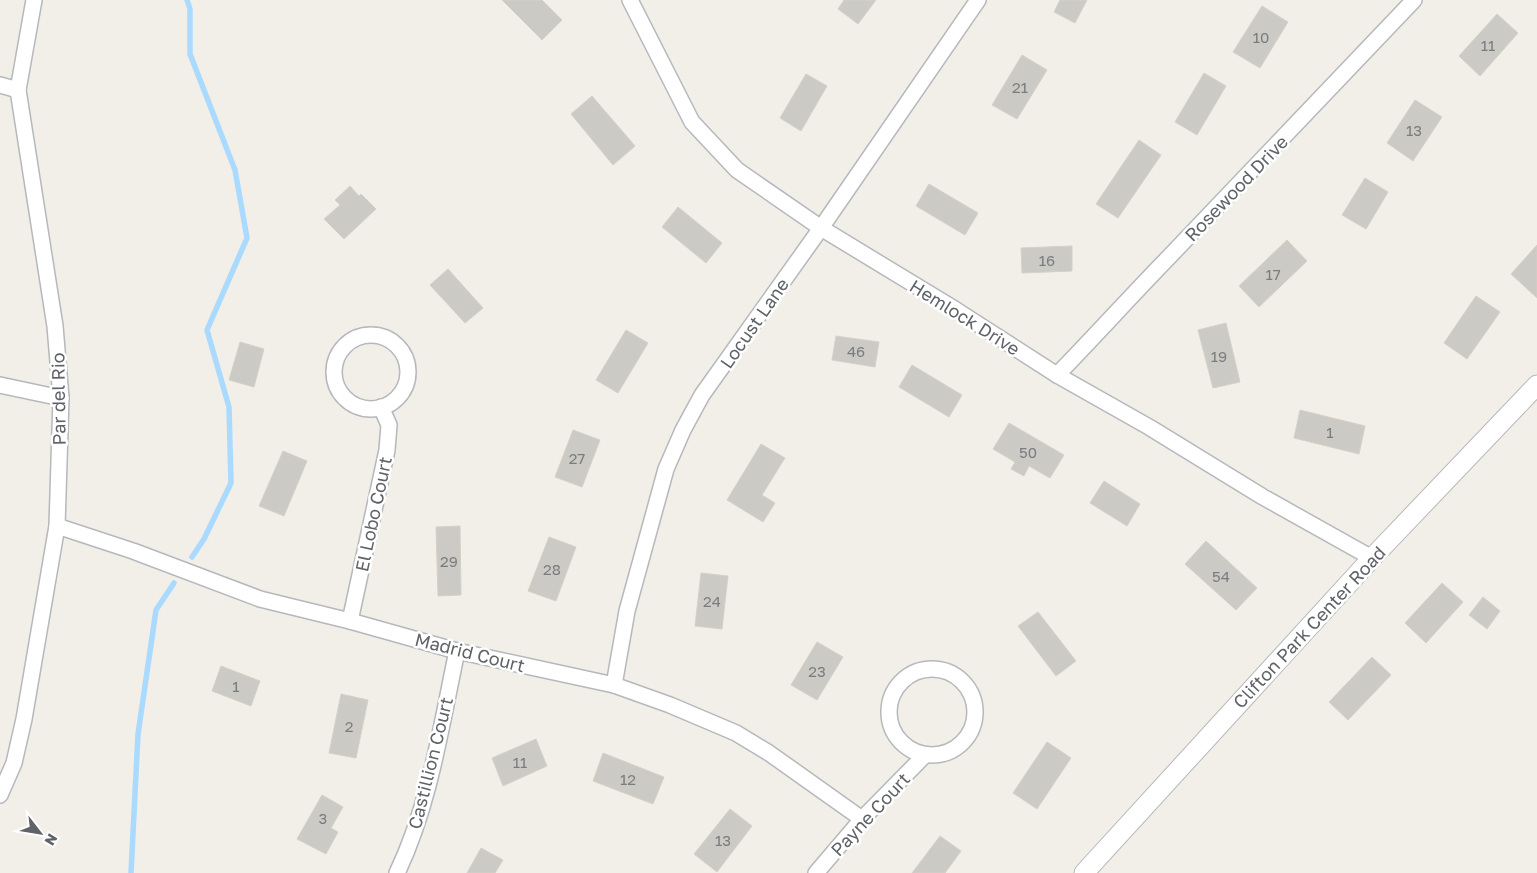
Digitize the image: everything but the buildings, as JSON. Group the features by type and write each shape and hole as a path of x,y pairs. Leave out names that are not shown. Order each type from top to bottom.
{"street":[{"name":"Par del Rio","path":"0,795 7,762 24,719 57,526 61,398 55,326 18,90 34,0"},
{"name":"Hemlock Drive","path":"630,0 692,122 737,170 821,228 956,310 1057,375 1263,497 1372,558"},
{"name":"Locust Lane","path":"614,685 628,612 666,470 683,430 702,395 821,228 978,0"},
{"name":"Rosewood Drive","path":"1057,375 1414,0"},
{"path":"0,85 18,90"},
{"path":"368,335 391,341 405,359 408,371 401,394 392,402 382,407 371,409 360,407 341,395 336,385 335,363 340,352 356,338 368,335"},
{"path":"0,385 61,398"},
{"name":"Clifton Park Center Road","path":"1084,873 1372,558 1537,385"},
{"name":"El Lobo Court","path":"350,621 388,450 389,425 382,407"},
{"name":"Madrid Court","path":"57,526 134,551 260,599 350,621 457,651 614,685 670,705 736,733 769,753 862,820"},
{"name":"Castillion Court","path":"397,873 405,857 427,793 457,651"},
{"name":"Payne Court","path":"930,669 942,670 957,677 969,688 974,699 975,720 972,731 957,748 936,756 925,755 914,752 904,746 897,737 889,716 890,704 893,693 908,676 930,669"},
{"name":"Payne Court","path":"816,873 862,820 925,755"}],"waterway":[{"path":"187,0 190,9 190,54 235,170 247,238 207,330 229,407 231,483 204,539 192,557"},
{"path":"131,873 138,734 156,610 174,583"}]}
